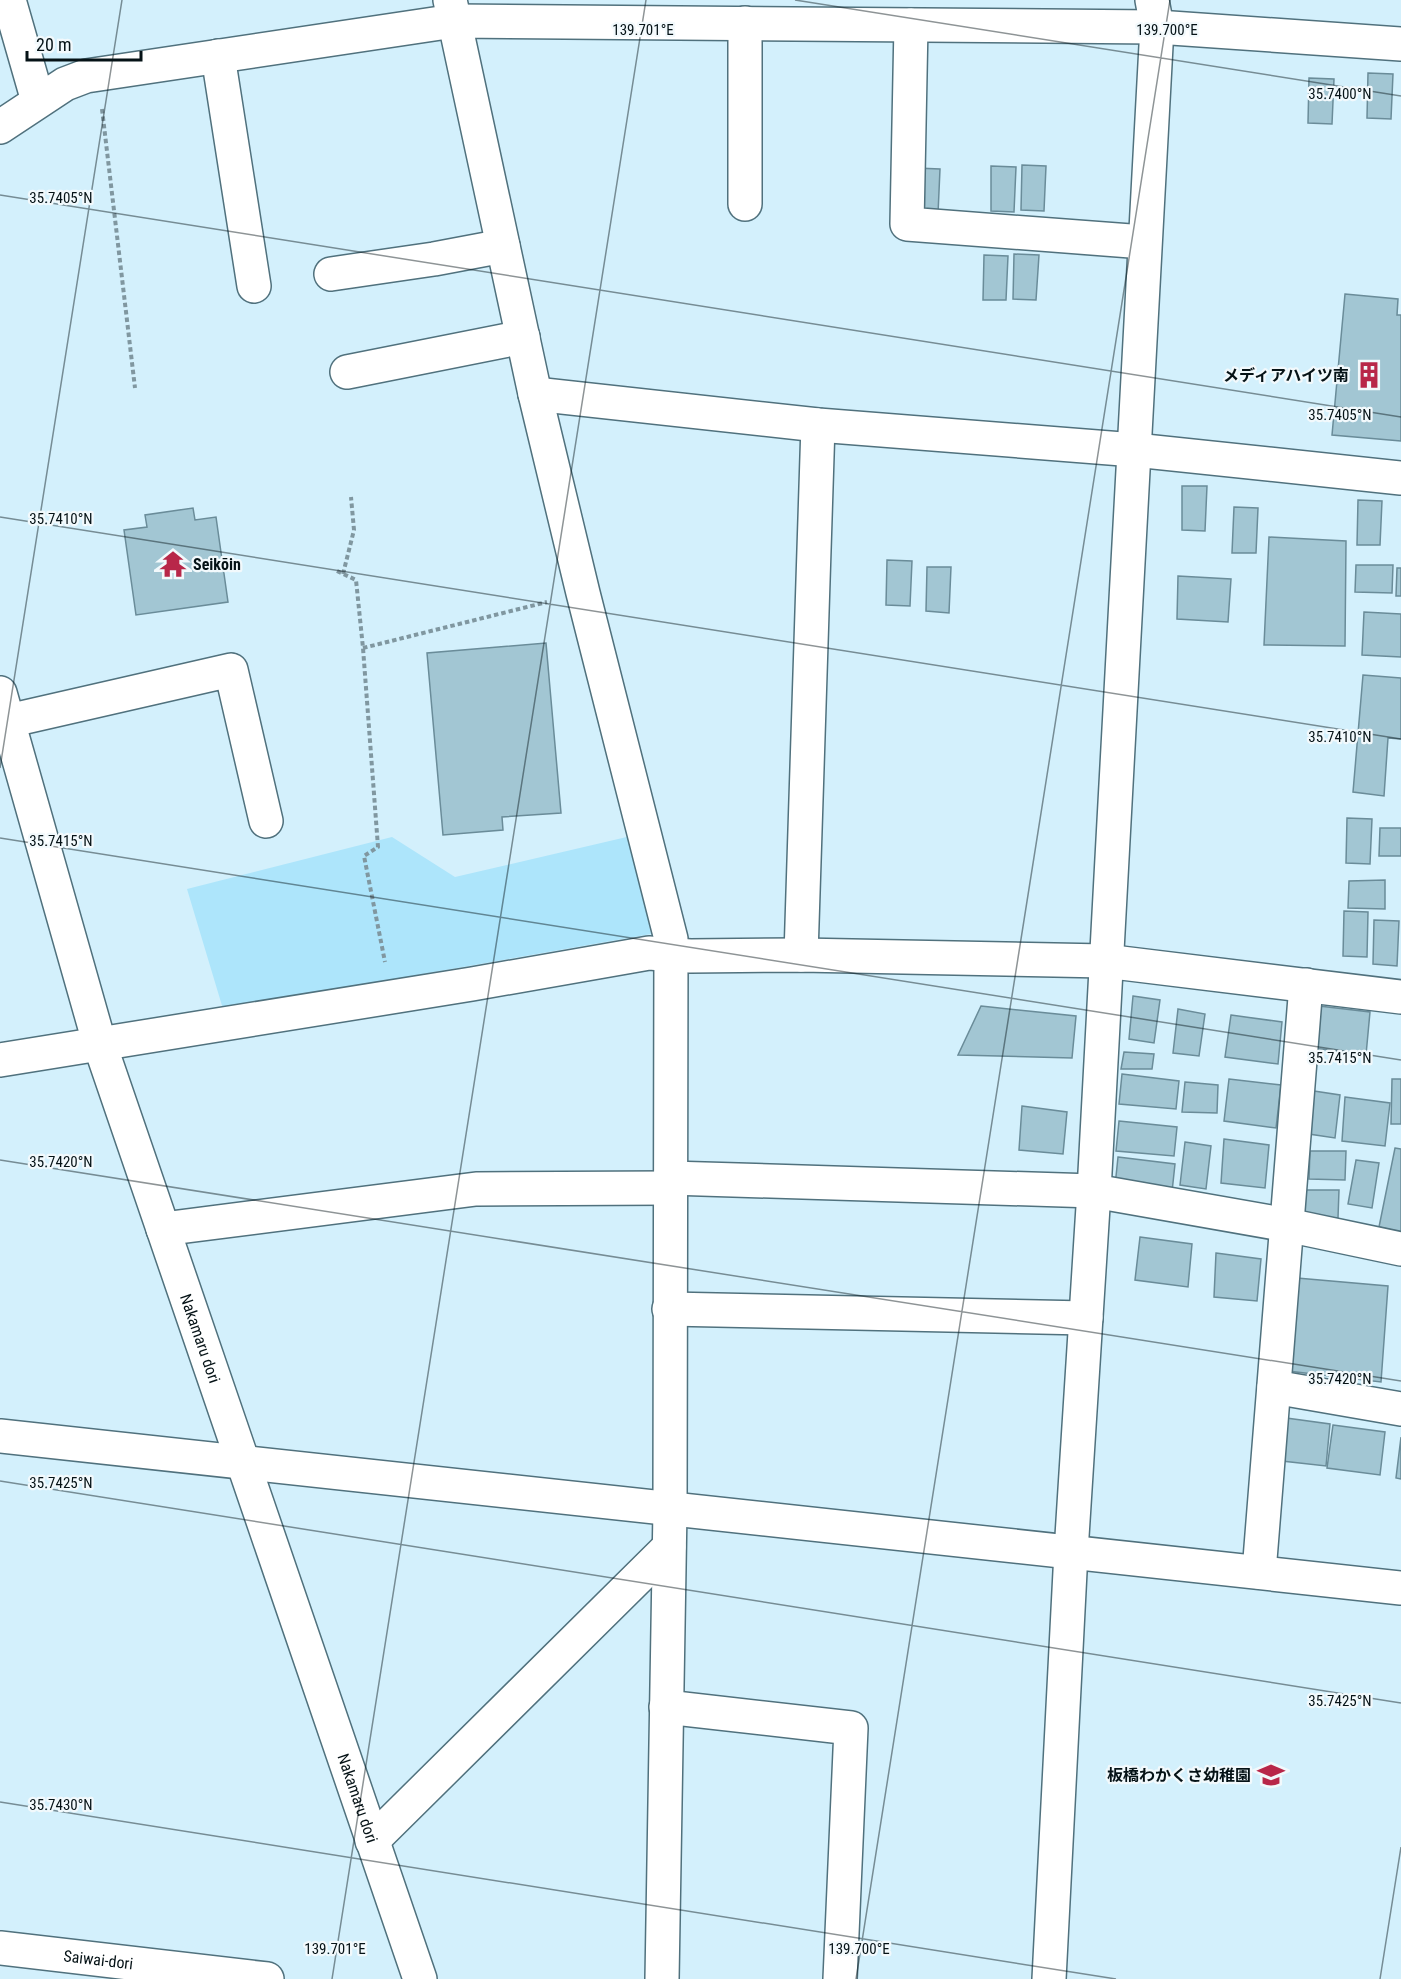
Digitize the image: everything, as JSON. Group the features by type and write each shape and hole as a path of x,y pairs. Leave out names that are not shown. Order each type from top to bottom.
{"street":[{"path":"9,0 38,101"},
{"path":"0,127 76,79 218,56 452,10 750,15 836,12 910,25 1016,12 1154,14 1401,44"},
{"path":"452,10 535,394 668,928 672,954 670,1509 662,1979"},
{"path":"1049,1979 1071,1552 1094,1191 1135,450 1154,14"},
{"path":"745,204 750,15"},
{"path":"910,25 907,224 1144,242"},
{"path":"218,56 254,286"},
{"path":"331,274 434,259 502,246"},
{"path":"347,372 523,337"},
{"path":"535,394 818,425 1135,450 1401,478"},
{"path":"801,956 818,425"},
{"path":"4,707 231,670 266,821"},
{"name":"Nakamaru dori","path":"4,707 99,1042 420,1979"},
{"path":"0,793 20,767"},
{"path":"0,1060 649,953 690,957 801,956 1105,960 1401,997"},
{"path":"1259,1572 1306,985"},
{"path":"163,1229 476,1189 670,1183 1094,1191 1287,1225 1401,1249"},
{"path":"669,1309 1086,1318"},
{"path":"1274,1387 1401,1409"},
{"path":"0,1436 1401,1588"},
{"path":"372,1841 669,1547"},
{"path":"666,1707 851,1728 840,1979"},
{"name":"Saiwai-dori","path":"0,1948 214,1976 267,1979"}],"path":[{"path":"98,74 135,388"},
{"path":"343,574 354,530 351,497"},
{"path":"337,571 356,580 378,847 364,856 392,995"},
{"path":"363,648 583,593"}],"shaded area":[{"path":"631,836 651,934 223,1009 187,889 392,837 455,877"}],"building":[{"path":"1368,73 1393,74 1391,119 1367,118"},
{"path":"1309,78 1334,79 1332,124 1308,123"},
{"path":"1022,165 1046,166 1044,211 1021,210"},
{"path":"991,166 1016,167 1014,212 991,211"},
{"path":"916,168 940,169 938,214 915,213"},
{"path":"1014,254 1039,255 1036,300 1013,299"},
{"path":"984,255 1008,256 1006,300 983,300"},
{"name":"メディアハイツ南","path":"1345,294 1398,299 1397,315 1401,315 1401,441 1332,435"},
{"path":"1182,486 1207,486 1205,531 1182,530"},
{"path":"1358,500 1382,501 1380,545 1357,545"},
{"path":"1234,507 1258,508 1256,553 1232,553"},
{"path":"193,508 195,520 216,517 228,602 136,615 124,530 147,527 145,515"},
{"path":"1269,537 1346,541 1345,646 1264,645"},
{"path":"887,560 912,561 910,606 886,605"},
{"path":"1356,565 1393,565 1392,593 1355,592"},
{"path":"927,567 951,567 949,613 926,611"},
{"path":"1397,568 1401,568 1401,596 1396,596"},
{"path":"1178,576 1231,579 1228,622 1177,619"},
{"path":"1364,612 1401,614 1401,657 1362,655"},
{"path":"546,643 561,813 502,817 503,830 443,835 427,653"},
{"path":"1363,675 1401,678 1401,739 1388,738 1384,796 1353,792"},
{"path":"1347,818 1372,819 1370,864 1346,863"},
{"path":"1380,828 1401,828 1401,856 1379,856"},
{"path":"1385,880 1385,909 1348,908 1349,881"},
{"path":"1344,911 1368,912 1367,957 1343,956"},
{"path":"1374,920 1399,921 1397,966 1373,964"},
{"path":"1133,996 1160,1000 1154,1043 1129,1039"},
{"path":"981,1006 1076,1016 1072,1058 958,1055"},
{"path":"1319,1006 1370,1012 1366,1055 1313,1048"},
{"path":"1178,1009 1205,1014 1199,1056 1173,1053"},
{"path":"1231,1015 1282,1022 1278,1064 1225,1057"},
{"path":"1124,1052 1154,1054 1152,1069 1121,1069"},
{"path":"1122,1074 1179,1081 1176,1109 1119,1104"},
{"path":"1229,1079 1281,1085 1276,1128 1224,1121"},
{"path":"1392,1079 1401,1079 1401,1124 1391,1124"},
{"path":"1185,1082 1218,1085 1217,1113 1182,1112"},
{"path":"1314,1091 1340,1095 1335,1138 1309,1134"},
{"path":"1345,1097 1390,1103 1385,1146 1342,1141"},
{"path":"1022,1106 1067,1112 1063,1154 1019,1150"},
{"path":"1119,1121 1177,1127 1174,1156 1116,1151"},
{"path":"1224,1139 1269,1145 1265,1188 1221,1183"},
{"path":"1185,1142 1211,1146 1206,1189 1180,1185"},
{"path":"1395,1148 1401,1149 1401,1232 1379,1227"},
{"path":"1310,1151 1346,1151 1345,1180 1309,1179"},
{"path":"1118,1157 1175,1164 1172,1192 1115,1186"},
{"path":"1356,1160 1379,1163 1372,1208 1348,1204"},
{"path":"1302,1190 1339,1190 1338,1218 1301,1218"},
{"path":"1140,1237 1192,1244 1188,1287 1135,1280"},
{"path":"1216,1253 1261,1259 1257,1301 1214,1297"},
{"path":"1297,1278 1388,1286 1381,1382 1288,1371"},
{"path":"1279,1417 1330,1424 1326,1466 1273,1460"},
{"path":"1333,1425 1385,1432 1380,1475 1327,1468"},
{"path":"1401,1437 1401,1479 1396,1478"}],"place":[{"name":"メディアハイツ南","path":"1369,375"},
{"name":"Seikōin","path":"173,564"},
{"name":"板橋わかくさ幼稚園","path":"1271,1775"}]}
